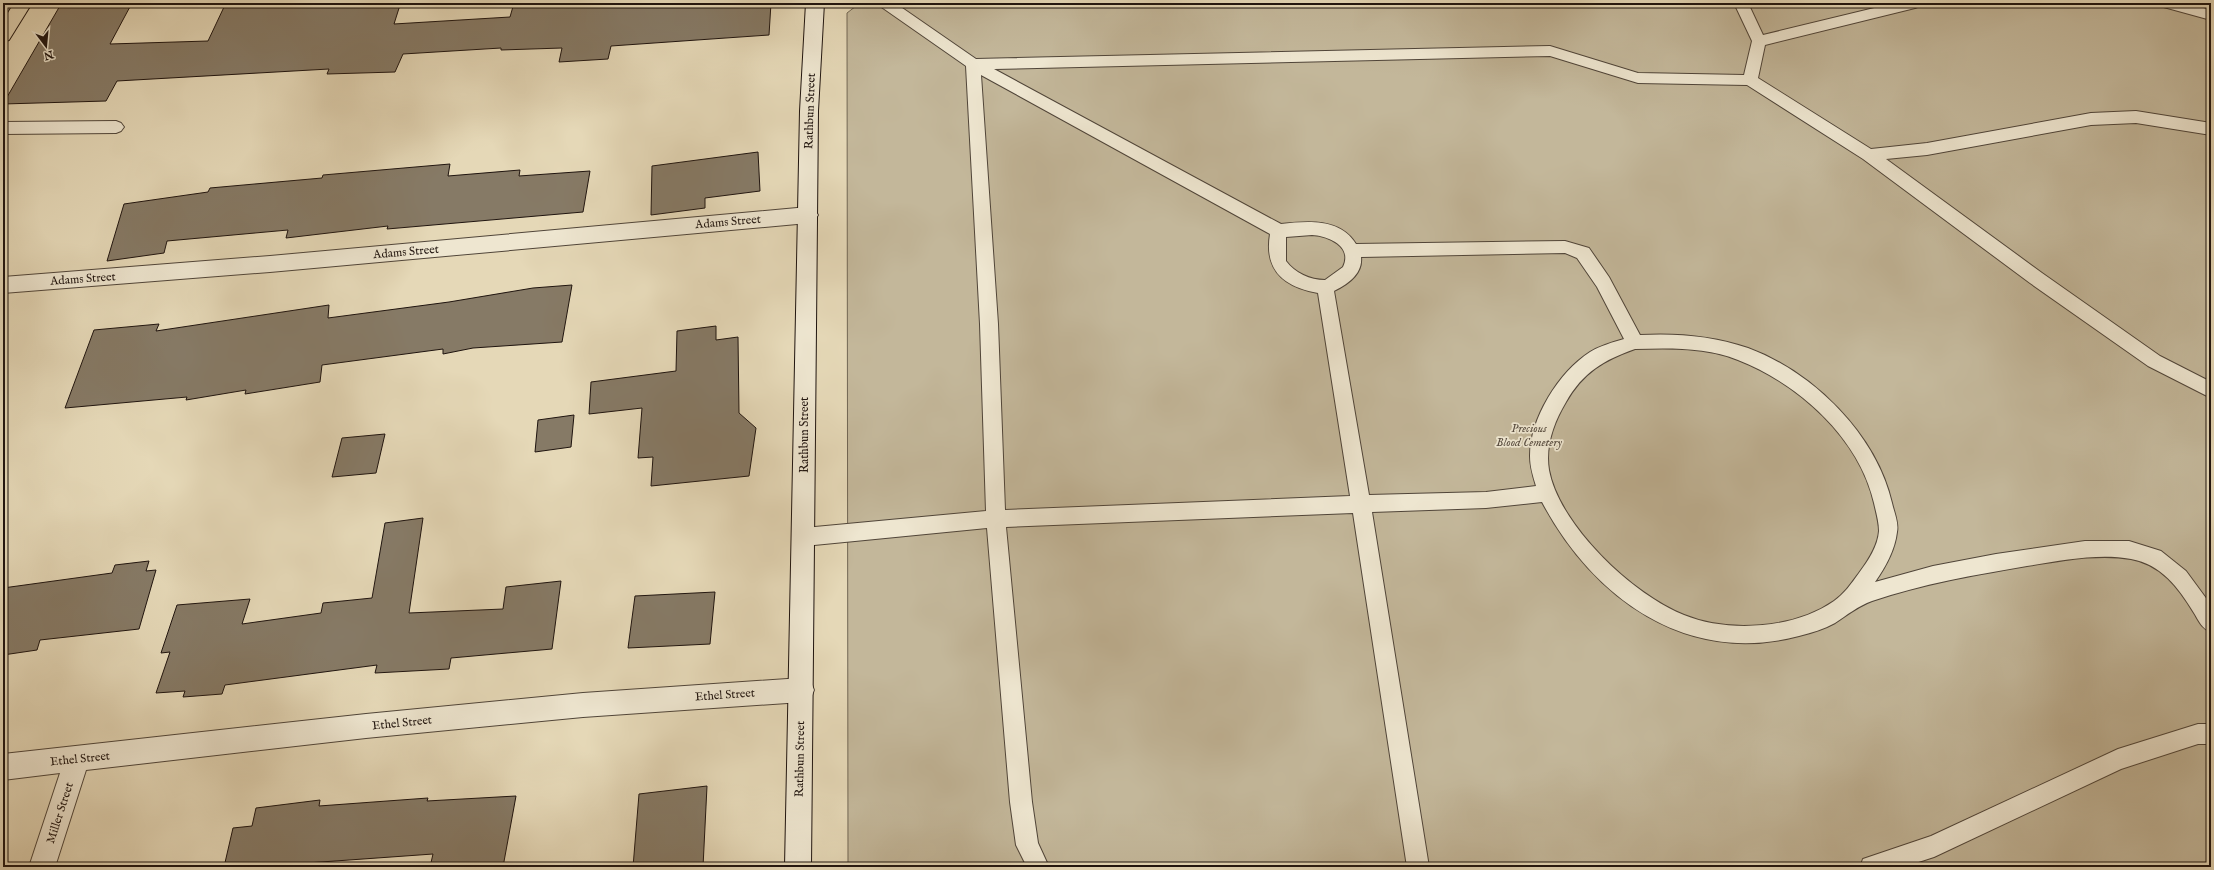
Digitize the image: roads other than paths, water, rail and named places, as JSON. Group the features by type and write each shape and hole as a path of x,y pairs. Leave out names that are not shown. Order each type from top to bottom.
{"main road":[{"path":"3,36 23,3"}],"street":[{"name":"Rathbun Street","path":"798,867 802,690 804,382 809,111 815,3"},
{"name":"Adams Street","path":"3,285 270,264 808,215"},
{"name":"Ethel Street","path":"3,767 77,760 366,726 583,705 802,690"},
{"name":"Miller Street","path":"42,867 77,760"}],"lane":[{"path":"885,3 973,64 1279,231 1310,228 1328,231 1343,238 1352,251 1353,264 1346,275 1325,287 1305,284 1288,274 1279,263 1276,250 1279,231"},
{"path":"1741,3 1759,41 1750,80"},
{"path":"1759,41 1915,3"},
{"path":"2165,3 2211,15"},
{"path":"973,64 1550,51 1638,78 1750,80 1869,155 2036,278 2154,361 2211,391"},
{"path":"973,64 989,332 996,519 1021,802 1027,845 1038,867"},
{"path":"1869,155 1927,149 2091,119 2136,117 2211,129"},
{"path":"3,128 116,127"},
{"path":"1352,251 1565,247 1583,253 1603,282 1634,342"},
{"path":"1325,287 1418,867"},
{"path":"1850,601 1878,564 1888,532 1883,496 1866,456 1842,424 1811,395 1777,371 1740,353 1704,345 1668,340 1634,342 1595,358 1572,380 1552,407 1542,437 1540,468 1547,493 1554,508 1580,546 1612,580 1661,615 1704,631 1749,635 1790,629 1824,619 1850,601 1919,578 1976,566 2061,552 2128,549 2154,557 2175,572 2211,623"},
{"path":"804,537 996,519 1486,500 1547,493"},
{"path":"1871,867 1934,846 2118,759 2198,734 2211,734"}],"park label":[{"name":"Precious Blood Cemetery","path":"1529,435"}]}
